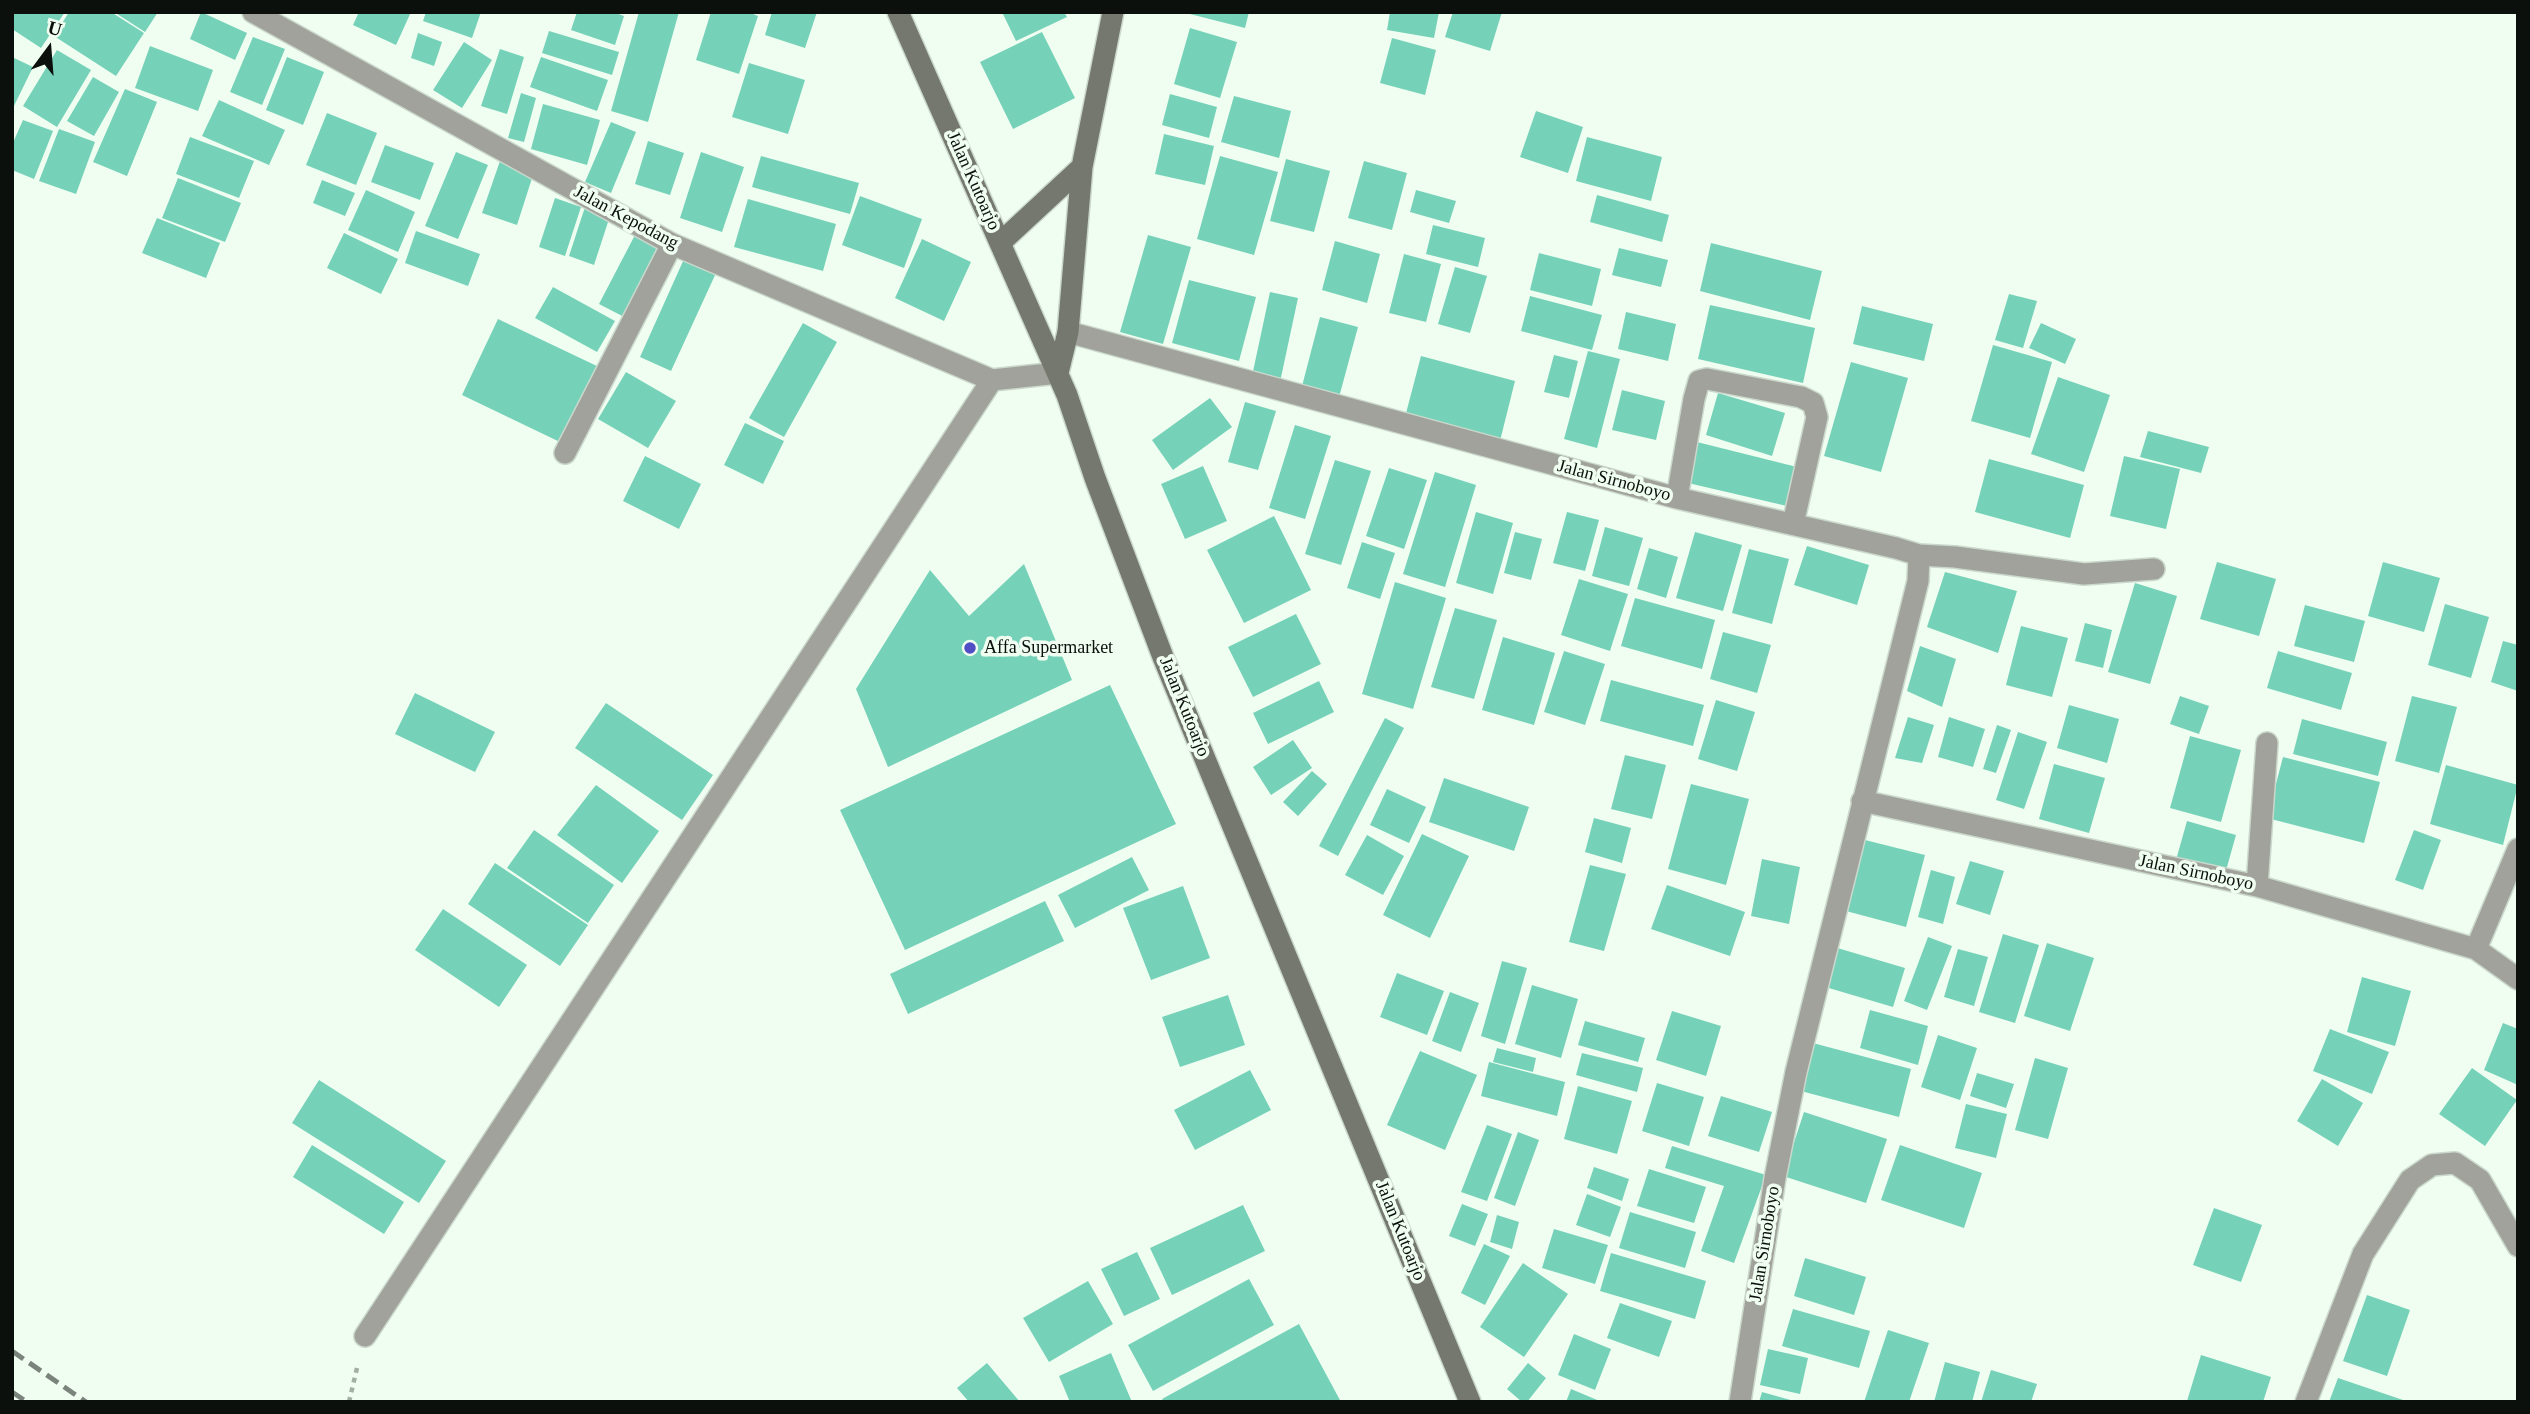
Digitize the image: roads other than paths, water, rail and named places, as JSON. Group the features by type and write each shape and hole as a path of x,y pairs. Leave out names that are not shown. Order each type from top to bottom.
{"main road":[{"name":"Jalan Kutoarjo","path":"898,12 1058,373 1163,657 1470,1402"},
{"path":"1058,373 1068,332 1082,166 1113,12"},
{"path":"1000,243 1082,166"}],"street":[{"name":"Jalan Kepodang","path":"253,12 672,244 992,380 1058,373"},
{"path":"565,453 672,244"},
{"name":"Jalan Sirnoboyo","path":"1068,332 1677,498 1919,555 1918,582 1796,1072 1775,1178 1740,1402"},
{"path":"1677,498 1699,381 1707,379 1801,397 1812,404 1817,417 1793,524"},
{"path":"365,1336 992,380"},
{"path":"1919,555 1955,556 2084,574 2154,569"},
{"path":"2257,886 2267,743"},
{"name":"Jalan Sirnoboyo","path":"1862,801 2257,886 2476,950 2518,979"},
{"path":"2476,950 2518,849"},
{"path":"2306,1402 2364,1254 2410,1180 2432,1165 2455,1163 2480,1180 2518,1246"}],"railway":[{"path":"12,1351 86,1402"},
{"path":"12,1392 27,1402"}],"place":[{"name":"Affa Supermarket","path":"970,648"}]}
